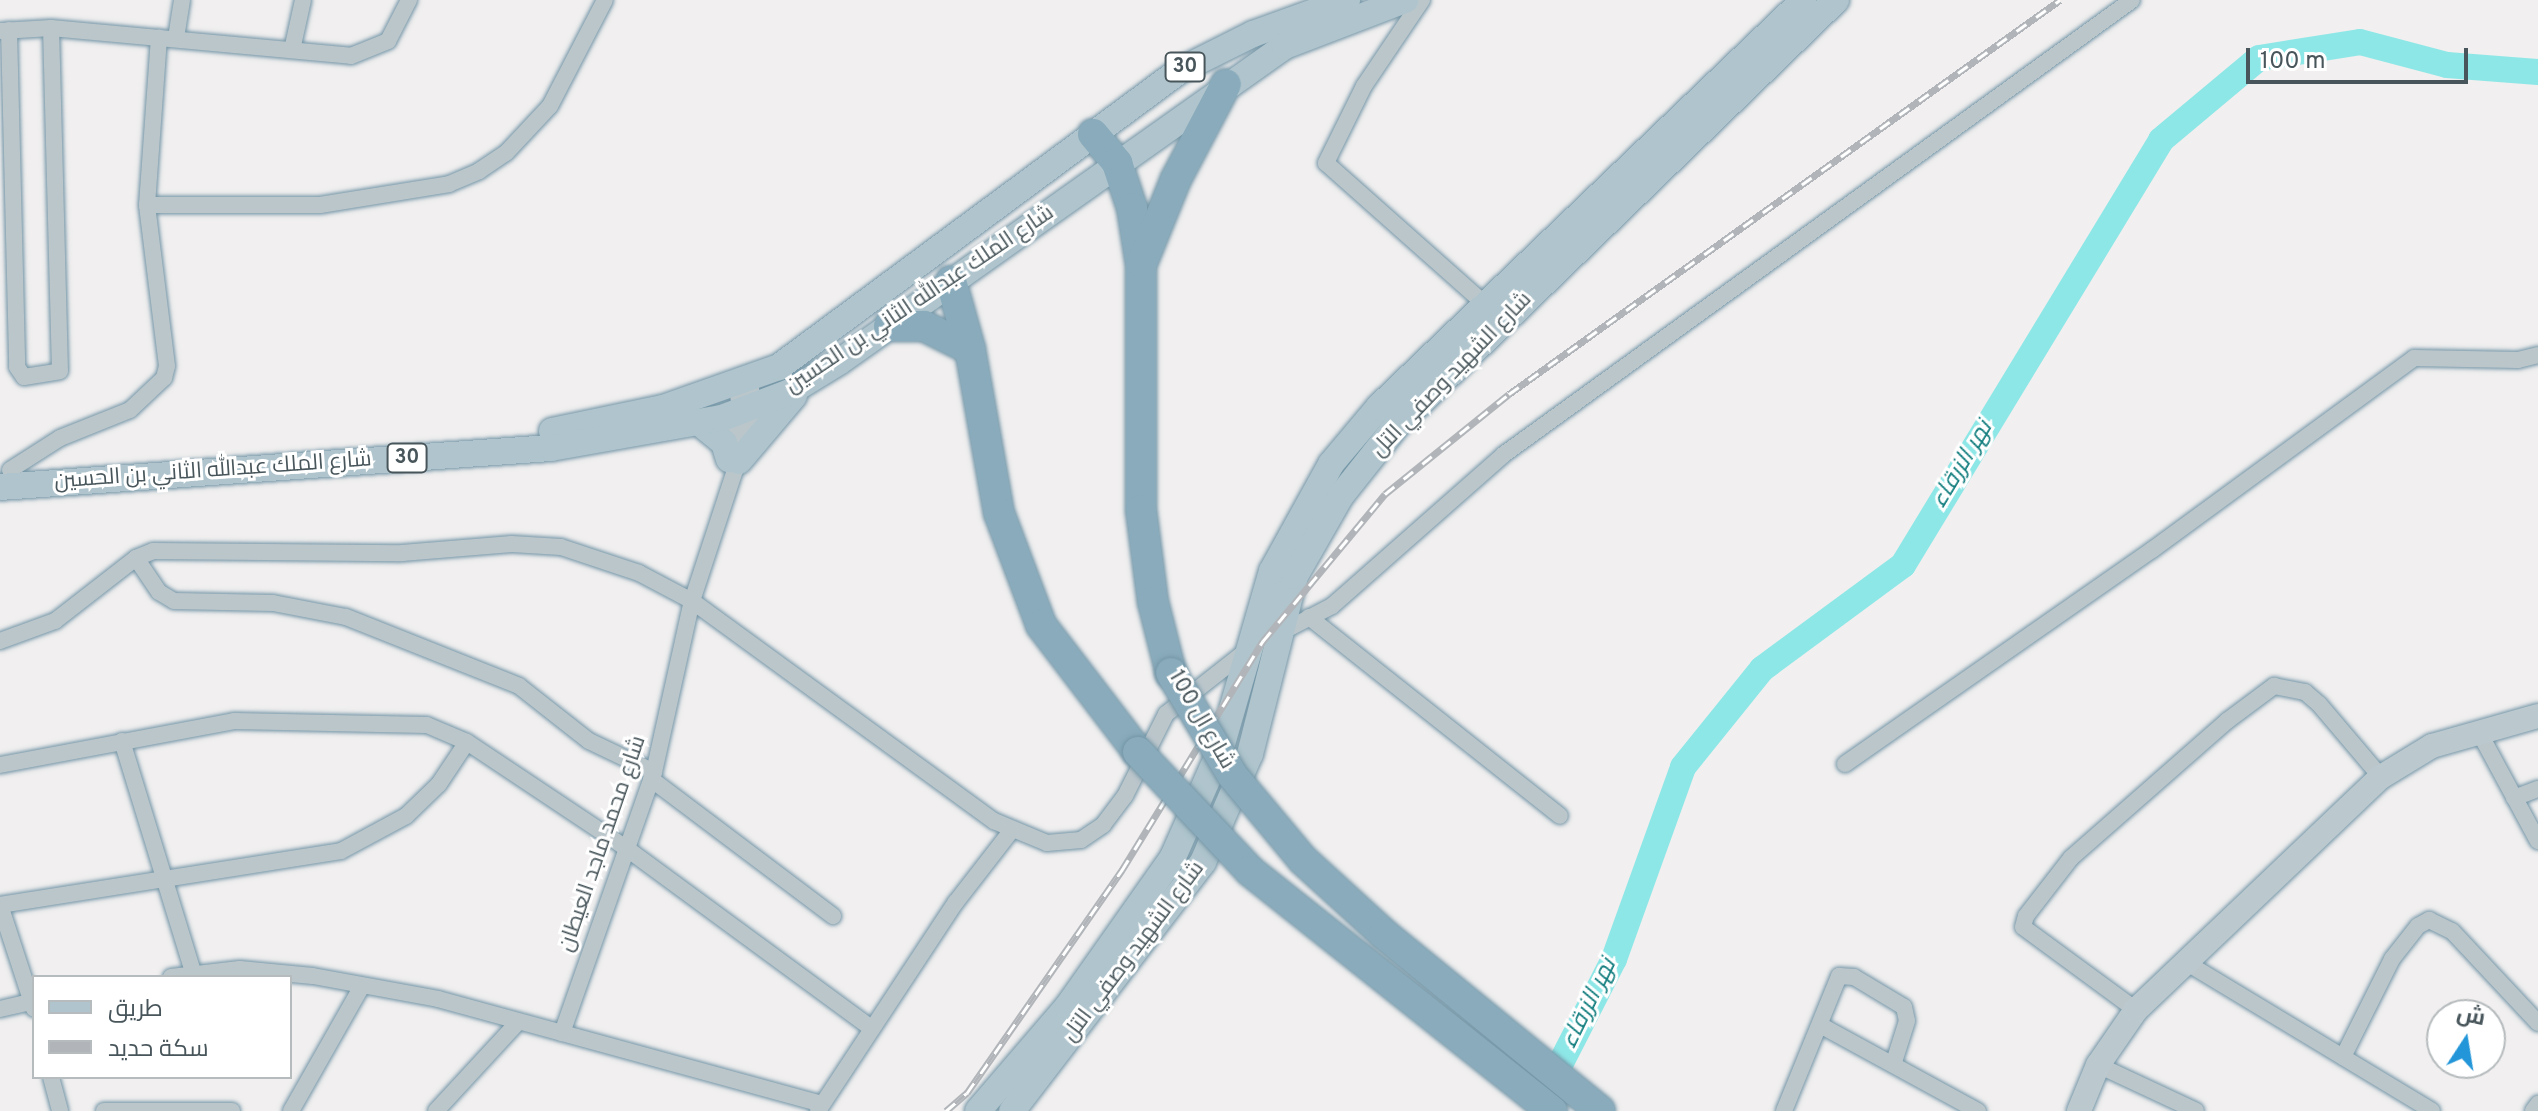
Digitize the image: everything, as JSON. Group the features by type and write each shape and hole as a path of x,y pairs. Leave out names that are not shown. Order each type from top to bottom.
{"highway":[{"path":"1141,265 1176,179 1226,84"},
{"name":"شارع ال 100","path":"1093,134 1117,163 1132,208 1141,265 1141,510 1153,602 1171,673 1233,776 1303,860 1384,934 1600,1111"},
{"path":"951,281 970,349 999,513 1041,625 1138,752 1250,871 1552,1111"},
{"path":"889,326 932,329 970,349"}],"main road":[{"name":"شارع الملك عبدالله الثاني بن الحسين","path":"3,476 551,448 702,425 747,410 804,384 1226,84 1313,32 1405,0"},
{"name":"شارع الشهيد وصفي التل","path":"978,1111 1068,1006 1173,857 1220,751 1272,571 1331,464 1379,407 1804,0"},
{"name":"شارع الشهيد وصفي التل","path":"1012,1111 1203,862 1250,754 1276,635 1295,576 1317,531 1397,425 1836,0"},
{"name":"شارع الملك عبدالله الثاني بن الحسين","path":"3,476 546,432 663,408 744,380 779,367 934,256 1093,134 1212,53 1342,1"},
{"path":"934,256 951,281"},
{"path":"732,468 804,384"},
{"path":"702,425 724,443 732,468"}],"street":[{"path":"3,476 60,438 130,410 164,378 167,366 147,205 168,38 182,0"},
{"path":"292,50 303,0"},
{"path":"51,28 60,368 58,373 24,377 17,367 4,31 51,28 351,56 379,47 396,33 409,0"},
{"path":"147,205 320,205 449,184 479,171 506,153 550,106 605,0"},
{"path":"1422,0 1364,86 1326,163 1485,304"},
{"path":"0,641 55,621 136,558 183,549 402,553 537,545 614,564 692,601 1011,831 1040,843 1071,842 1103,825 1125,796 1157,725 1207,677 1248,648 1332,606 1503,455 2132,0"},
{"path":"1845,764 2152,550 2414,358 2518,360 2538,355"},
{"name":"شارع محمد ماجد العيطان","path":"562,1033 653,775 692,601 747,410 744,380"},
{"path":"136,558 159,592 174,601 273,603 346,617 519,686 589,741 653,775 833,916"},
{"path":"1309,617 1560,816"},
{"path":"2136,1010 2023,927 2026,916 2071,858 2235,713 2274,686 2305,692 2319,704 2381,777"},
{"path":"2079,1111 2098,1065 2136,1010 2381,777 2432,746 2538,716"},
{"path":"0,765 234,721 352,721 427,725 467,742 626,848 872,1029"},
{"path":"2479,732 2538,841"},
{"path":"122,741 193,972"},
{"path":"32,1001 0,905 302,860 353,846 406,816 439,784 467,742"},
{"path":"2514,798 2538,789"},
{"path":"292,976 438,999 820,1108 1011,831"},
{"path":"2343,1057 2392,959 2418,926 2429,920 2452,931 2538,1023"},
{"path":"2187,963 2432,1111"},
{"path":"180,975 240,969 283,975"},
{"path":"1784,1111 1820,1025 1834,979 1854,977 1904,1007 1907,1021 1894,1062"},
{"path":"291,1111 362,986"},
{"path":"0,1009 32,1004"},
{"path":"436,1111 518,1022"},
{"path":"1820,1025 1894,1062 1978,1111"},
{"path":"2098,1065 2196,1111"},
{"path":"52,1079 60,1111"},
{"path":"2533,1111 2538,1104"},
{"path":"104,1111 232,1111"}],"waterway":[{"name":"نهر الزرقاء","path":"1547,1090 1614,959 1683,767 1762,669 1903,565 2161,140 2259,58 2360,42 2447,65 2538,72"}],"railway":[{"path":"946,1111 967,1093 1122,870 1263,641 1385,494 1509,394 2060,0"}]}
